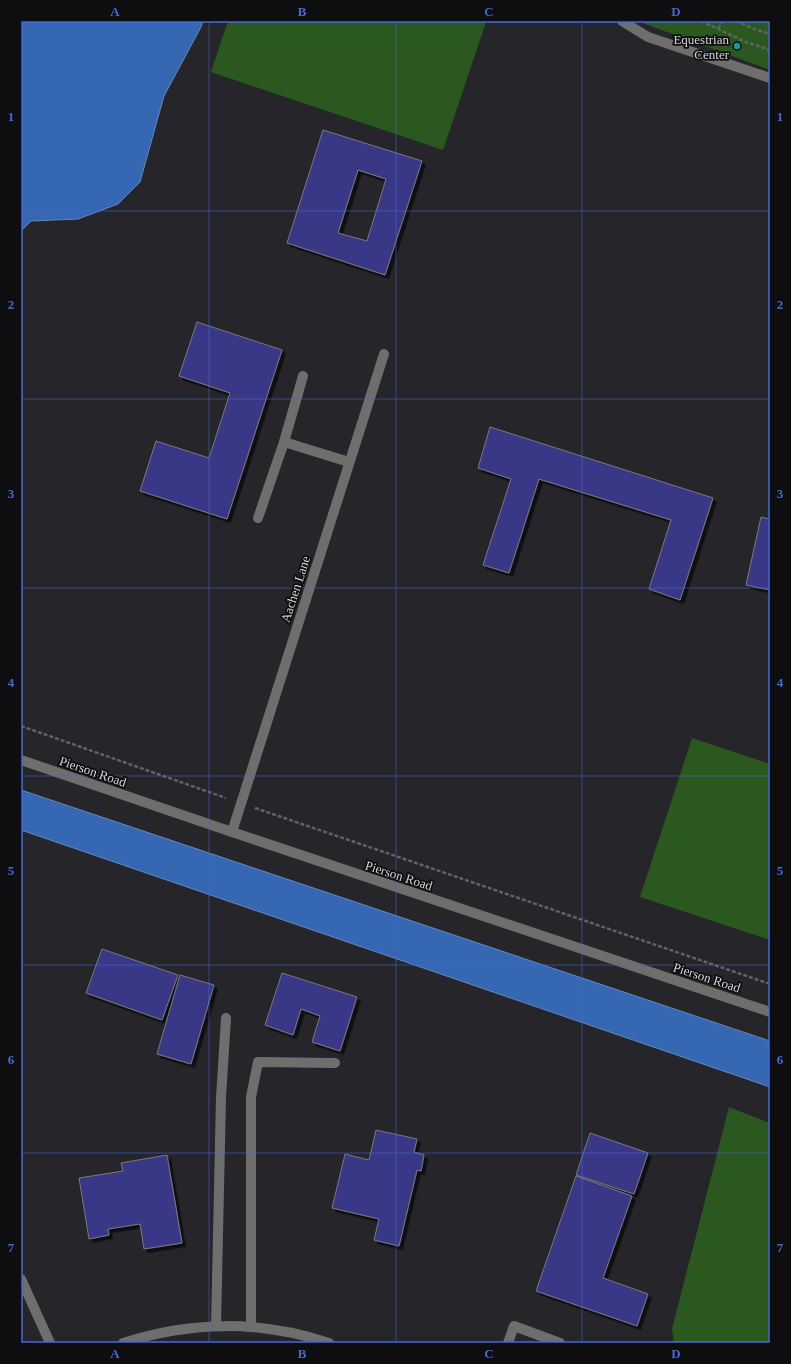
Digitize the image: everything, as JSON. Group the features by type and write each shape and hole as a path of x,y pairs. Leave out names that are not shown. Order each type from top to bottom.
{"street":[{"path":"622,21 648,37 770,78"},
{"name":"Aachen Lane","path":"232,832 384,354"},
{"path":"258,518 284,442 303,376"},
{"path":"284,442 350,462"},
{"name":"Pierson Road","path":"21,760 770,1012"},
{"path":"216,1326 221,1097 226,1018"},
{"path":"251,1327 251,1097 258,1062 335,1063"},
{"path":"21,1279 50,1343"},
{"path":"123,1343 171,1330 216,1326 261,1327 305,1335 329,1343"},
{"path":"508,1343 514,1326 560,1343"}],"path":[{"path":"701,21 746,42 770,50"},
{"path":"718,29 722,21"},
{"path":"736,21 770,34"},
{"path":"21,726 770,984"}],"green space":[{"path":"228,21 486,22 443,150 211,72"},
{"name":"Equestrian Center","path":"637,21 770,21 770,70"},
{"path":"692,738 770,764 770,940 640,897"},
{"path":"729,1107 770,1123 770,1343 674,1343 672,1329"}],"water":[{"path":"21,21 203,21 164,96 140,182 118,204 78,219 31,221 21,231"},
{"path":"21,790 770,1041 770,1087 21,830"}],"building":[{"path":"323,130 422,161 385,275 287,243","holes":["358,170 386,179 367,241 338,233"]},
{"path":"197,322 282,350 227,519 140,491 156,441 209,458 230,393 179,376"},
{"path":"490,427 713,498 680,600 649,589 671,520 539,479 509,573 483,565 511,479 478,468"},
{"path":"761,517 770,519 770,590 746,585"},
{"path":"102,949 178,975 162,1020 86,993"},
{"path":"282,973 357,997 340,1051 312,1042 320,1016 301,1009 293,1035 265,1025"},
{"path":"180,975 214,985 191,1064 157,1054"},
{"path":"376,1130 417,1139 414,1152 424,1155 421,1171 417,1170 399,1246 374,1240 379,1219 332,1208 345,1154 369,1160"},
{"path":"590,1133 648,1153 634,1194 576,1175"},
{"path":"167,1155 182,1243 144,1249 140,1224 108,1229 109,1235 89,1239 79,1178 123,1171 121,1163"},
{"path":"576,1176 632,1196 603,1278 648,1294 637,1326 536,1291"}],"place":[{"name":"Equestrian Center","path":"737,46"}]}
